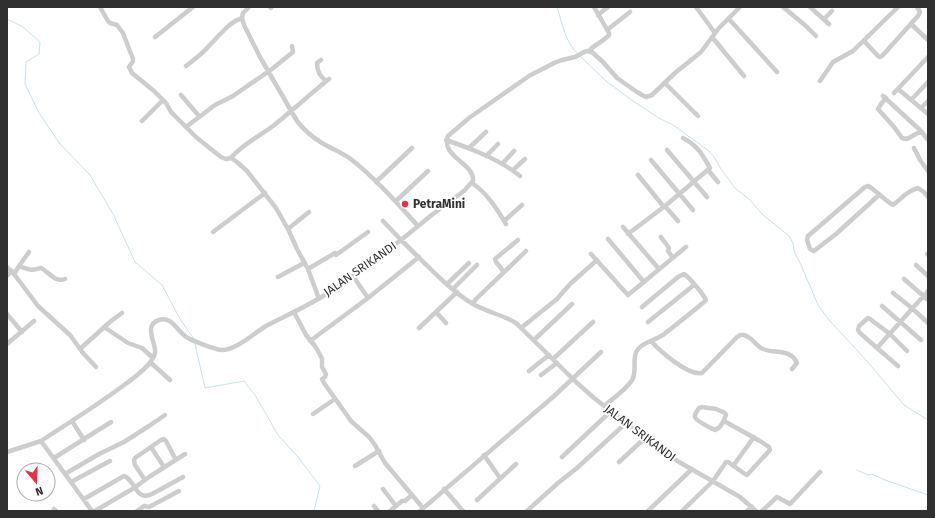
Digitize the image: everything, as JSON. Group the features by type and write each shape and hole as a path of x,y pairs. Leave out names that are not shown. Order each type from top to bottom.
{"street":[{"path":"100,7 108,21 117,25 123,33 133,61 129,67 132,73 154,91 163,100 171,112 200,141 221,158 231,158 292,111 327,80 319,74 317,63 321,60"},
{"path":"155,37 193,7"},
{"path":"249,7 243,13 242,18 244,25 297,121 321,143 351,160 396,201 418,226"},
{"path":"383,221 401,240 464,191 472,183 473,175 447,146 446,140 450,134 469,118 529,76 554,63 575,57 586,51 590,51 594,46 607,38 609,35 607,30 594,7"},
{"path":"598,15 608,7"},
{"path":"696,7 715,33"},
{"path":"590,51 603,62 617,78 642,96 646,97 652,95 675,73 701,52 715,33 740,7"},
{"path":"783,7 816,36"},
{"path":"810,7 829,24"},
{"path":"815,11 819,7"},
{"path":"820,81 833,62 850,53 898,7"},
{"path":"864,41 878,56 881,56 911,24 919,13 919,10 916,7"},
{"path":"824,19 832,11"},
{"path":"607,30 630,12"},
{"path":"186,66 235,21 242,18"},
{"path":"729,19 777,72"},
{"path":"911,24 928,40"},
{"path":"712,37 744,76"},
{"path":"186,127 215,105 233,96 269,71 292,53 292,46"},
{"path":"894,93 928,57"},
{"path":"911,100 928,82"},
{"path":"665,83 698,116"},
{"path":"898,89 928,114"},
{"path":"181,95 199,116"},
{"path":"921,131 909,138 902,138 878,109 884,97 921,131 928,140"},
{"path":"142,121 163,100"},
{"path":"921,108 928,101"},
{"path":"469,148 486,132"},
{"path":"684,138 692,143 702,155 710,168 708,170 718,182"},
{"path":"446,140 486,156 513,170 520,176"},
{"path":"486,156 498,144"},
{"path":"376,182 412,148"},
{"path":"914,148 928,171"},
{"path":"667,150 707,197"},
{"path":"502,164 514,151"},
{"path":"231,158 247,171 276,208 308,269 318,299"},
{"path":"513,170 525,159"},
{"path":"651,160 693,210"},
{"path":"628,234 708,170"},
{"path":"396,201 428,171"},
{"path":"638,175 678,221"},
{"path":"472,183 489,199 505,223 522,205"},
{"path":"880,195 822,245 814,251 810,249 807,240 808,236 865,187 868,186 872,188 893,205 908,193 918,188 928,197"},
{"path":"213,232 265,193"},
{"path":"288,229 309,212"},
{"path":"623,228 659,269"},
{"path":"308,269 335,253 336,255 368,232"},
{"path":"661,237 669,248 668,251 673,258"},
{"name":"JALAN SRIKANDI","path":"151,360 156,350 151,330 156,321 160,319 169,320 187,338 218,350 234,348 267,326 318,299 353,276 401,240 455,291 473,304 513,321 572,378 604,406 667,455 740,497 756,511"},
{"path":"504,272 495,259 518,240"},
{"path":"608,240 644,282"},
{"path":"591,254 628,296 686,247"},
{"path":"473,304 526,251"},
{"path":"7,276 13,273 29,252"},
{"path":"310,341 368,298 419,257"},
{"path":"521,328 557,299 570,284 597,260"},
{"path":"278,277 304,263"},
{"path":"447,284 469,263"},
{"path":"419,328 436,312 477,265"},
{"path":"916,265 928,276"},
{"path":"19,266 32,270 41,268 57,280 61,281 65,279"},
{"path":"7,267 43,311 70,335 96,367"},
{"path":"604,406 631,383 634,376 637,351 640,347 662,335 706,300 684,274 678,277 642,306"},
{"path":"353,276 368,298"},
{"path":"904,278 928,300"},
{"path":"648,322 694,285"},
{"path":"877,348 928,291"},
{"path":"893,293 928,323"},
{"path":"534,340 572,304"},
{"path":"882,306 921,340"},
{"path":"294,312 304,332 317,349 322,359 322,367 326,374 322,379 353,423 369,437 385,463 412,495 421,510 543,406 601,352"},
{"path":"436,312 446,323"},
{"path":"80,349 122,313"},
{"path":"7,314 22,332"},
{"path":"898,366 859,332 859,326 869,318 890,334 907,351"},
{"path":"7,344 34,321"},
{"path":"529,371 551,357 593,322"},
{"path":"104,327 128,343 142,348 170,380"},
{"path":"651,342 679,365 694,373 700,373 740,334 743,334 748,336 760,348 780,351 793,358 797,363 792,369"},
{"path":"7,452 41,441 118,389 140,372 151,360"},
{"path":"541,375 557,363"},
{"path":"313,414 335,399"},
{"path":"705,407 725,413 726,416 724,421 719,428 715,430 697,420 695,415 699,408 705,407"},
{"path":"562,457 611,411"},
{"path":"65,474 99,454 124,442 165,415"},
{"path":"72,421 84,440"},
{"path":"682,511 713,481 726,462 747,475 770,450 769,447 754,437 724,421"},
{"path":"54,458 111,422"},
{"path":"528,511 554,486 578,468 626,423"},
{"path":"733,466 754,437"},
{"path":"619,462 645,438"},
{"path":"144,480 135,465 134,460 151,447 164,439 176,460"},
{"path":"41,441 94,511 134,488 185,454"},
{"path":"151,447 164,467"},
{"path":"355,466 379,451"},
{"path":"484,455 500,478"},
{"path":"71,482 110,461"},
{"path":"477,500 516,464"},
{"path":"648,511 692,469"},
{"path":"762,511 777,498 790,504 820,472"},
{"path":"84,499 124,476 127,477 134,488 147,496 183,477"},
{"path":"444,489 462,511"},
{"path":"383,490 396,506"},
{"path":"137,511 144,506 149,507 179,492"},
{"path":"390,511 412,495"},
{"path":"374,506 378,511"},
{"path":"747,511 752,507"}],"waterway":[{"path":"557,7 567,38 577,53"},
{"path":"7,19 23,27 40,42 39,54 26,62 25,84 39,113 60,144 90,175 113,214 135,262 162,285 180,319 194,339"},
{"path":"580,56 606,81 633,101 659,118 673,125 709,151 735,188 750,200 762,214 789,236 793,243 794,251 818,305 829,320 866,360 904,405 928,420"},
{"path":"195,344 205,388 244,381 255,395 278,435 298,457 320,486 314,511"},
{"path":"857,470 868,475 872,474 928,495"}],"place":[{"name":"PetraMini","path":"405,204"}]}
